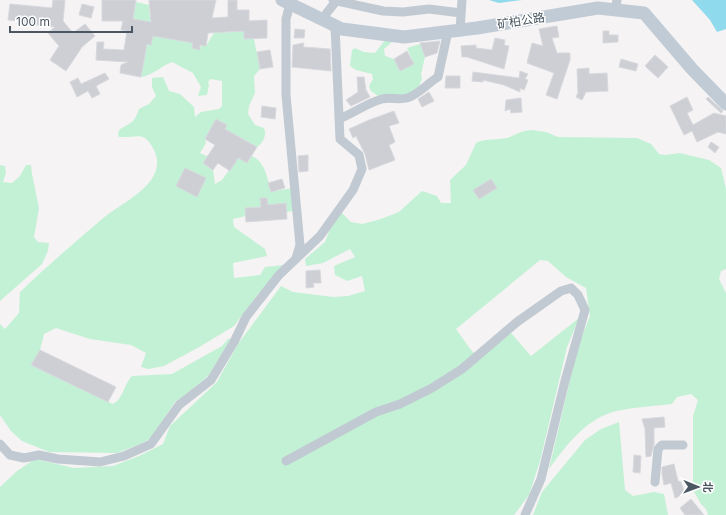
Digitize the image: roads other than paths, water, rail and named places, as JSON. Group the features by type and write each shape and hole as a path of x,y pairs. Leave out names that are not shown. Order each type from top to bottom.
{"street":[{"path":"322,19 335,0 383,11 403,12 428,9 461,13"},
{"path":"339,119 363,108 369,103 381,99 390,97 406,98 438,77 461,13 462,0"},
{"path":"286,2 286,95 300,245 295,260"},
{"name":"矿柏公路","path":"286,2 342,29 404,37 616,5 644,13 692,69 726,104"},
{"path":"0,444 10,455 24,458 39,455 58,459 100,462 124,456 152,444 179,405 211,380 234,342 246,317 279,275 320,236 334,214 353,190 362,169 359,155 340,139 335,26"},
{"path":"286,461 376,412 400,404 432,388 462,368 517,322 561,291 571,288 578,294 585,310 565,381 541,479 525,515"},
{"path":"655,482 658,450 662,445 683,445"}],"water":[{"path":"489,0 522,0 499,3"},
{"path":"692,0 726,0 726,29 717,32 710,20"}]}
